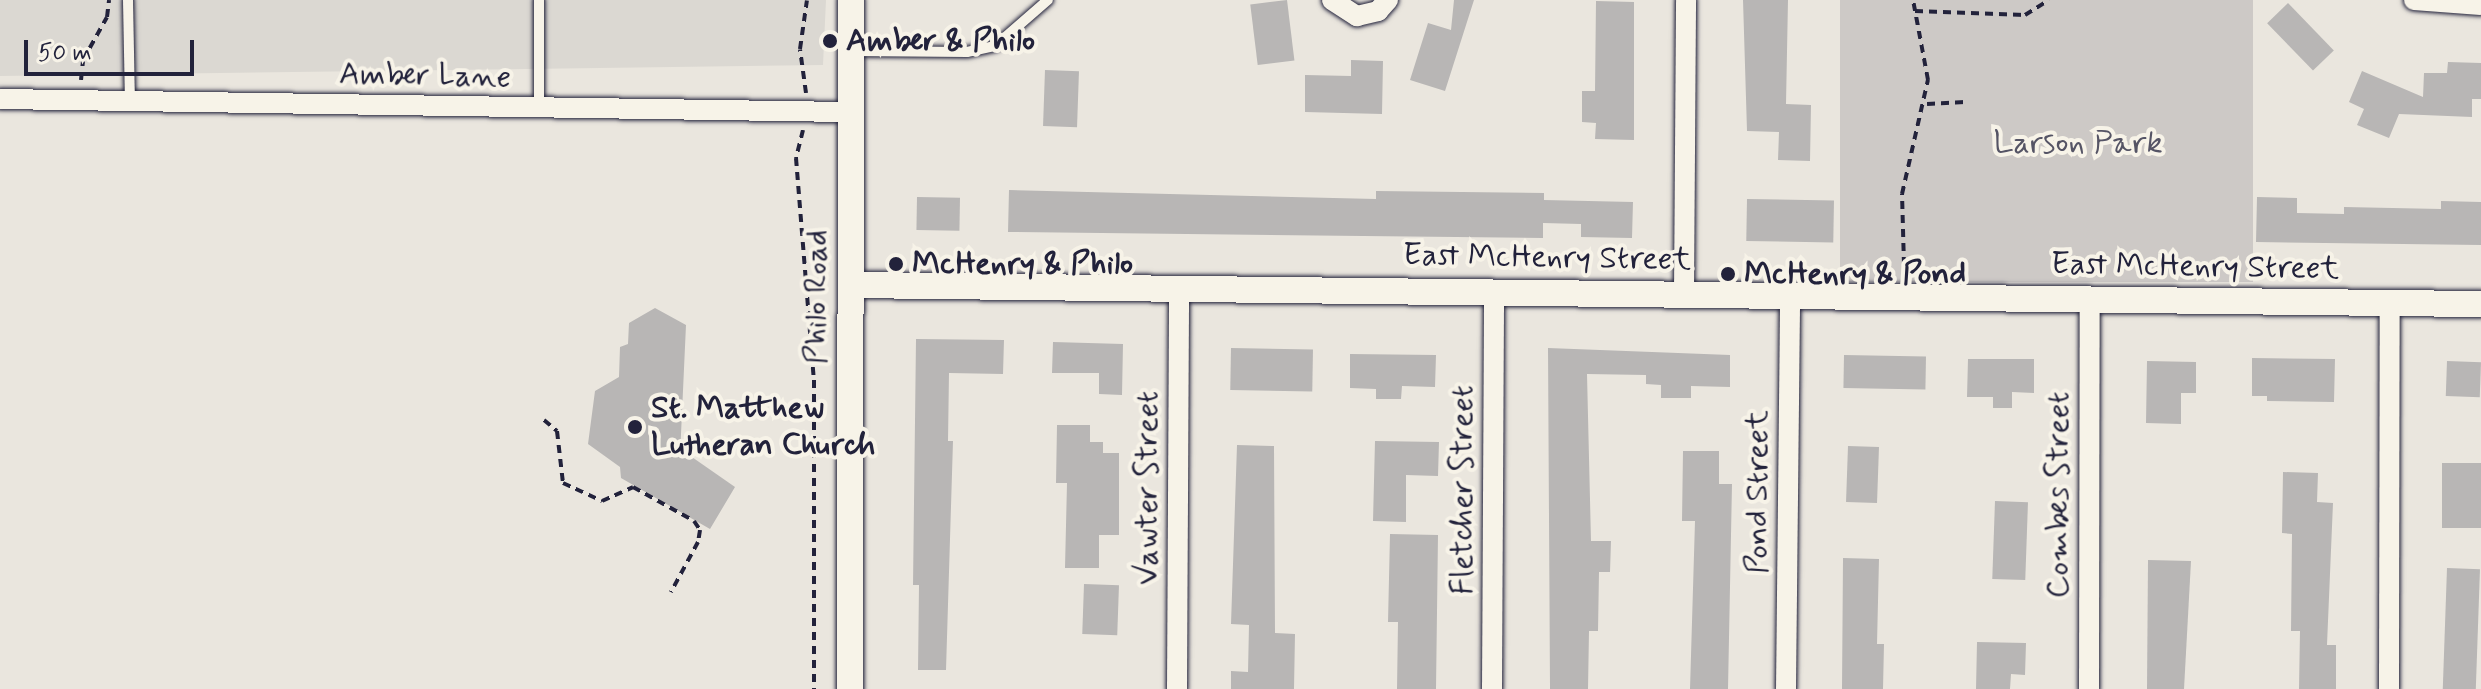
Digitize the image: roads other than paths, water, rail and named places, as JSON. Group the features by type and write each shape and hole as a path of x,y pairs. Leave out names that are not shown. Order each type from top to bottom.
{"street":[{"name":"Philo Road","path":"850,689 851,0"},
{"path":"1332,0 1357,16 1378,11 1388,0"},
{"path":"1684,294 1686,0"},
{"path":"2414,0 2481,5"},
{"name":"Amber Lane","path":"0,99 850,112"},
{"name":"East McHenry Street","path":"851,285 2481,304"},
{"name":"Vawter Street","path":"1177,689 1179,287"},
{"name":"Fletcher Street","path":"1492,689 1494,292"},
{"name":"Pond Street","path":"1786,689 1790,296"},
{"name":"Combes Street","path":"2089,689 2090,300"},
{"path":"2389,689 2390,303"}],"lane":[{"path":"128,0 130,101"},
{"path":"539,0 539,107"},
{"path":"851,51 967,52 995,46 1048,0"}],"place":[{"name":"Amber & Philo","path":"830,41"},
{"name":"McHenry & Philo","path":"896,264"},
{"name":"McHenry & Pond","path":"1728,274"},
{"name":"St. Matthew Lutheran Church","path":"635,427"}],"park label":[{"name":"Larson Park","path":"2078,143"}]}
